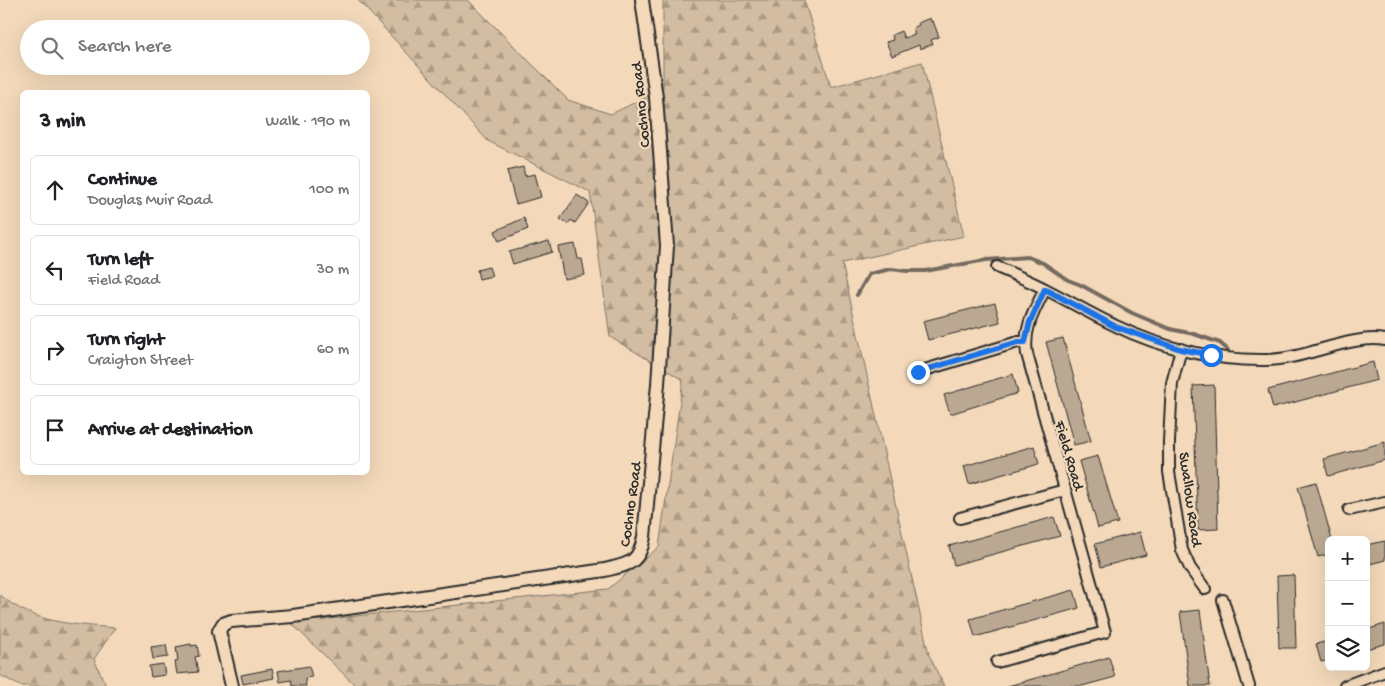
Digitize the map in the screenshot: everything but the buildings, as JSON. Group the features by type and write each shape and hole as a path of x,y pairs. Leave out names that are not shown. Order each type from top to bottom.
{"street":[{"name":"Cochno Road","path":"232,686 219,631 223,624 292,616 605,570 633,562 641,551 644,537 658,384 667,246 656,97 642,0"},
{"path":"997,267 1045,289 1116,327 1180,349 1211,355 1269,360 1292,357 1363,339 1378,338 1385,340"},
{"path":"918,372 1018,342 1025,342 1030,322 1045,289"},
{"name":"Field Road","path":"997,662 1105,632 1025,342"},
{"name":"Swallow Road","path":"1180,349 1172,383 1169,423 1170,472 1182,550 1190,568 1205,589"},
{"path":"960,518 1065,490"},
{"path":"1349,510 1385,502"},
{"path":"1223,600 1249,686"},
{"path":"1345,686 1385,671"}],"green space":[{"path":"358,0 468,0 568,100 611,114 663,89 663,0 804,0 831,87 922,62 964,236 842,263 929,655 944,686 356,686 291,623 608,589 659,547 683,380 610,337 590,192 488,141"},
{"path":"0,595 13,605 40,617 54,621 115,628 94,659 106,686 20,686 0,675"}],"waterway":[{"path":"857,295 869,274 891,269 925,271 986,260 1028,257 1043,263 1068,280 1081,285 1132,313 1170,329 1194,334 1220,343 1228,350"}],"route":[{"path":"918,372 1018,342 1025,342 1030,322 1045,289 1116,327 1180,349 1211,355"}]}
